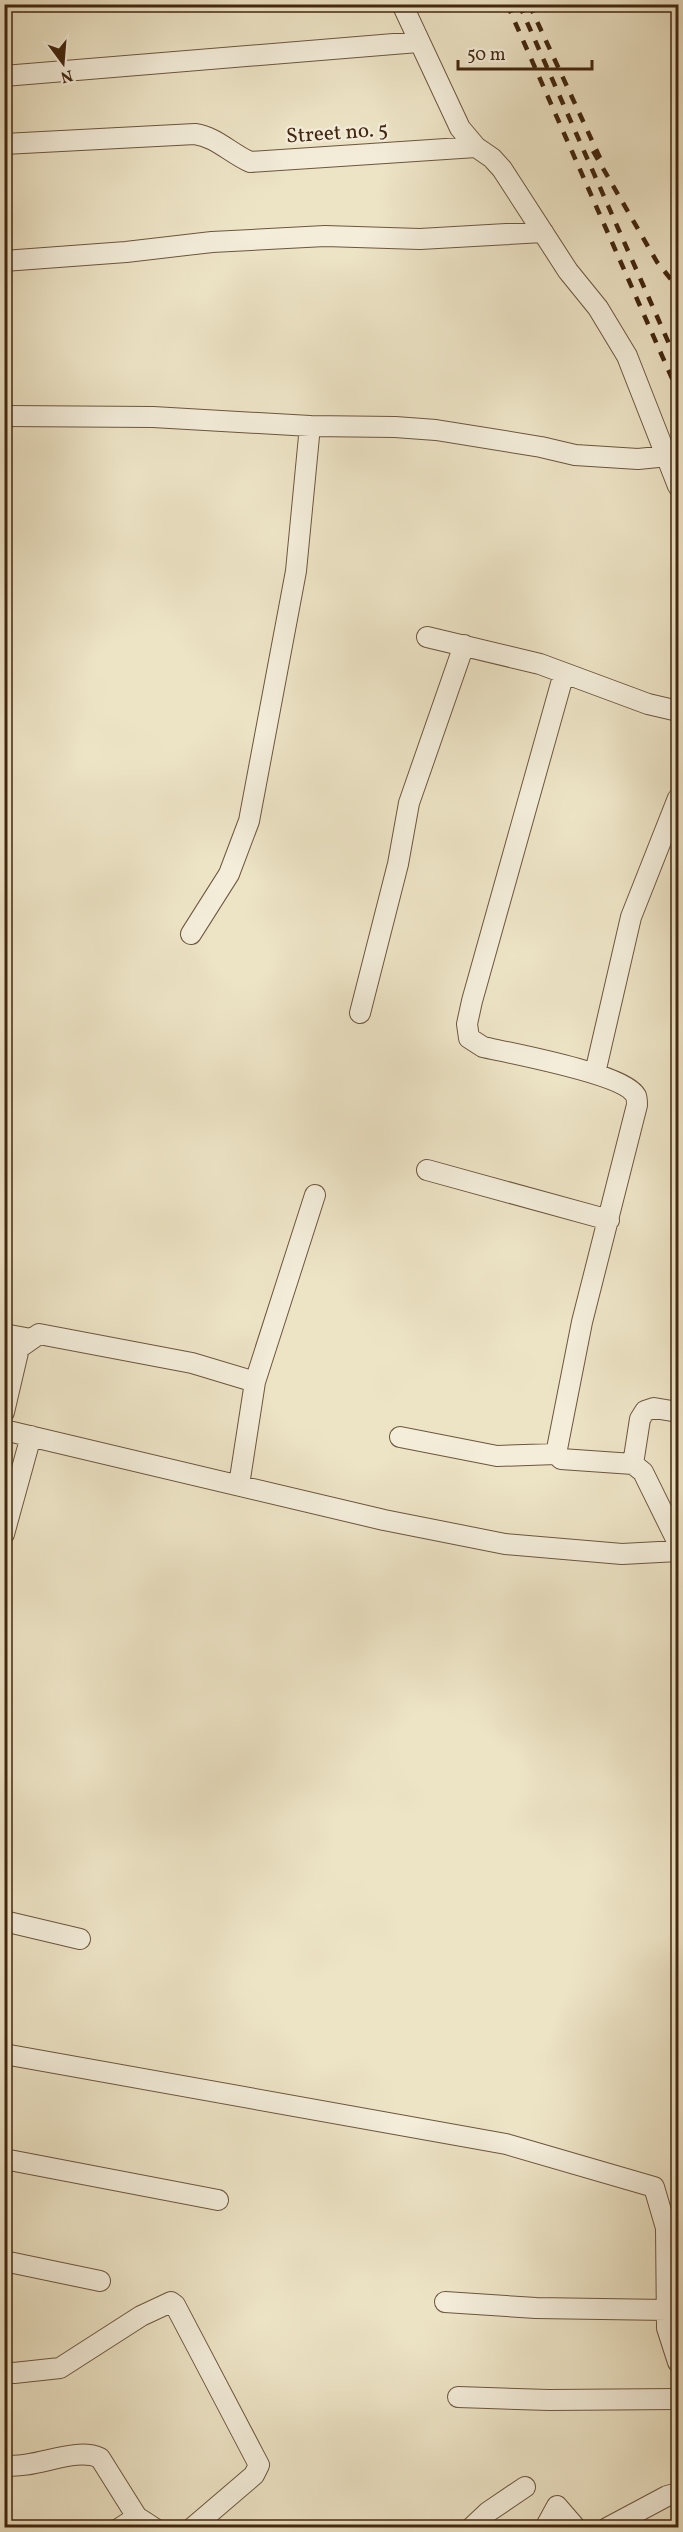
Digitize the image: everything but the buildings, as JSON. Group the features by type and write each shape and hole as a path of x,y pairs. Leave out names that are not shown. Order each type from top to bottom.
{"street":[{"path":"402,4 460,128 476,147 492,158 502,169 568,271 598,308 627,356 678,486"},
{"path":"4,76 418,42"},
{"name":"Street no. 5","path":"4,144 195,134 209,136 250,162 476,147"},
{"path":"4,261 126,252 212,242 325,236 420,239 543,232"},
{"path":"4,416 153,417 436,430 540,447 575,456 638,459 668,456"},
{"path":"191,934 229,874 249,822 296,571 310,426"},
{"path":"427,637 540,664 648,704 678,711"},
{"path":"360,1013 398,864 409,803 464,645"},
{"path":"556,1454 582,1322 637,1105 636,1096 628,1089 595,1073 483,1047 469,1038 467,1024 502,890 564,673"},
{"path":"595,1073 631,917 678,798"},
{"path":"428,1170 609,1220"},
{"path":"239,1485 255,1382 315,1195"},
{"path":"4,1334 31,1339"},
{"path":"4,1412 19,1348 39,1334 192,1363 255,1382"},
{"path":"633,1464 640,1419 645,1411 654,1408 678,1412"},
{"path":"4,1430 384,1520 506,1544 621,1554 678,1551"},
{"path":"4,1534 31,1436"},
{"path":"400,1437 497,1456 556,1454 561,1459 633,1464 643,1472 678,1543"},
{"path":"4,1922 80,1939"},
{"path":"4,2054 506,2144 654,2187 666,2228 667,2328 678,2362"},
{"path":"4,2159 218,2200"},
{"path":"4,2261 100,2281"},
{"path":"4,2372 60,2368 141,2316 171,2302 175,2305 259,2465 254,2475 192,2528"},
{"path":"445,2302 536,2308 667,2310"},
{"path":"458,2397 549,2400 678,2399"},
{"path":"4,2465 37,2464 91,2453 100,2458 137,2517 154,2528"},
{"path":"471,2528 488,2512 525,2487"},
{"path":"607,2528 667,2496 678,2493"},
{"path":"545,2528 557,2506 576,2528"},
{"path":"120,2528 137,2517"}],"railway":[{"path":"507,4 678,392"},
{"path":"519,4 678,364"},
{"path":"529,4 600,158"},
{"path":"593,151 657,262 678,288"}]}
